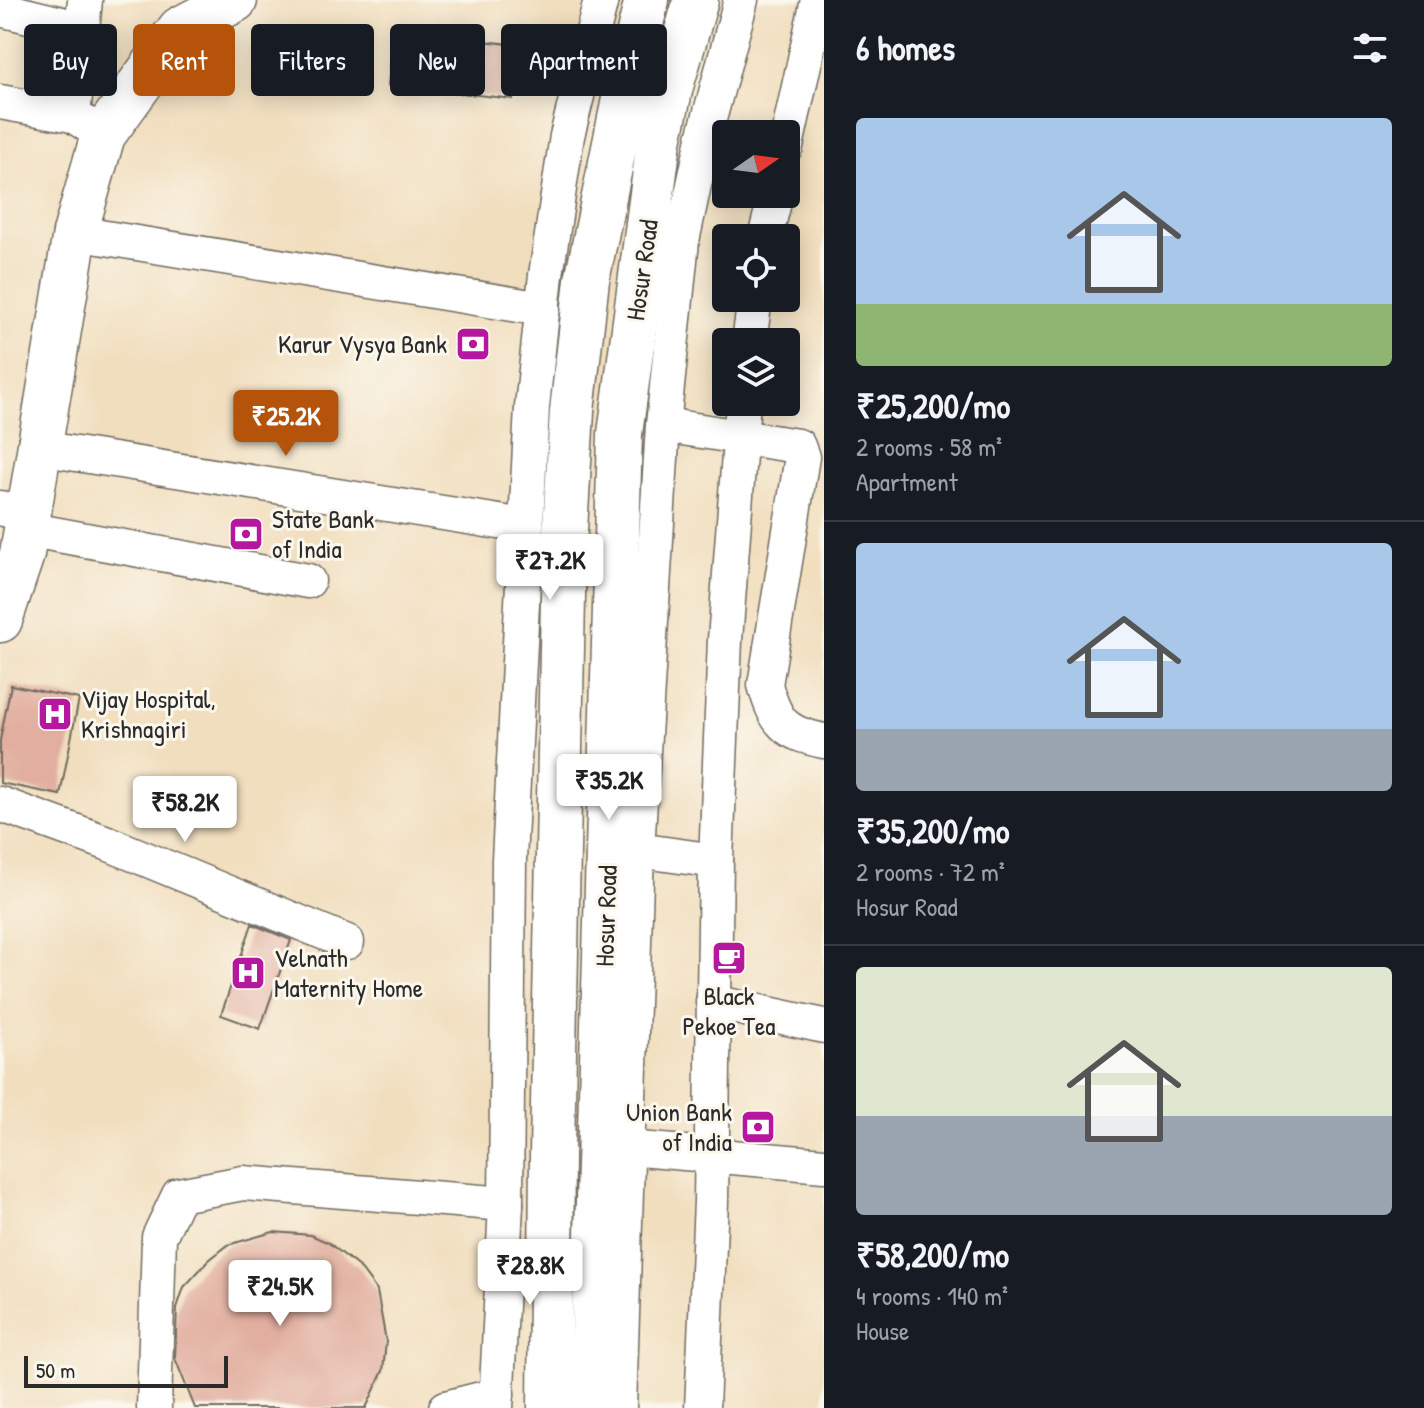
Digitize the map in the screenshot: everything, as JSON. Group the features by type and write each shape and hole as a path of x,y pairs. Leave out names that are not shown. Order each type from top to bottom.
{"main road":[{"path":"1,611 22,554 18,517 39,448 75,233 88,125 180,29 235,0"},
{"name":"Hosur Road","path":"550,1408 564,547 572,411 587,280 647,0"},
{"name":"Hosur Road","path":"592,1408 620,434 659,141 696,0"}],"street":[{"path":"446,1408 497,1402 506,1204 509,860 532,407 567,136 601,0"},
{"path":"619,1408 637,850 663,425 682,241 704,138 741,0"},
{"path":"792,120 818,0"},
{"path":"0,9 83,14 88,125 0,102"},
{"path":"75,233 543,309"},
{"path":"702,1408 711,1155 716,861 725,640 742,416"},
{"path":"663,425 811,448"},
{"path":"39,448 524,526"},
{"path":"811,448 802,457 765,685 773,713 785,727 804,737 824,741"},
{"path":"18,517 308,581"},
{"path":"0,804 107,843 347,942"},
{"path":"637,850 716,861"},
{"path":"713,1002 824,1026"},
{"path":"627,1148 824,1165"},
{"path":"154,1408 159,1237 179,1195 243,1183 506,1204"}],"building":[{"path":"485,41 501,43 501,96 513,96 513,99 485,96"},
{"path":"11,685 79,699 60,795 0,783 0,740"},
{"path":"252,924 291,940 260,1029 221,1015"},
{"path":"273,1232 311,1235 329,1243 360,1268 377,1291 386,1341 383,1371 366,1408 195,1408 175,1358 177,1308 184,1287 228,1245"}],"place":[{"name":"Karur Vysya Bank","path":"473,344"},
{"name":"State Bank of India","path":"246,534"},
{"name":"Vijay Hospital, Krishnagiri","path":"55,714"},
{"name":"Black Pekoe Tea","path":"729,958"},
{"name":"Velnath Maternity Home","path":"248,973"},
{"name":"Union Bank of India","path":"758,1127"}]}
